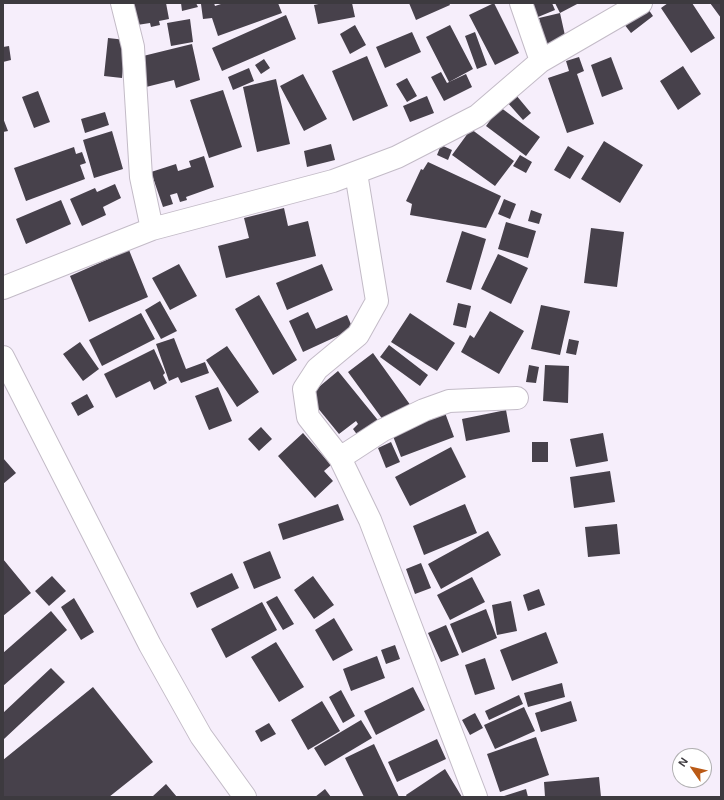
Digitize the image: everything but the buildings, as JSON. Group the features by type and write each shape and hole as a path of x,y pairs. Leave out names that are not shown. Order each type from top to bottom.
{"street":[{"path":"122,3 132,48 141,177 152,229"},
{"path":"521,3 541,61"},
{"path":"3,288 152,229 356,174 397,157 477,116 541,61 641,3"},
{"path":"356,174 377,301 358,335 317,368 304,389 308,417 340,458 370,520 476,797"},
{"path":"3,357 150,645 201,736 245,797"},
{"path":"340,458 382,430 449,400 517,398"}]}
